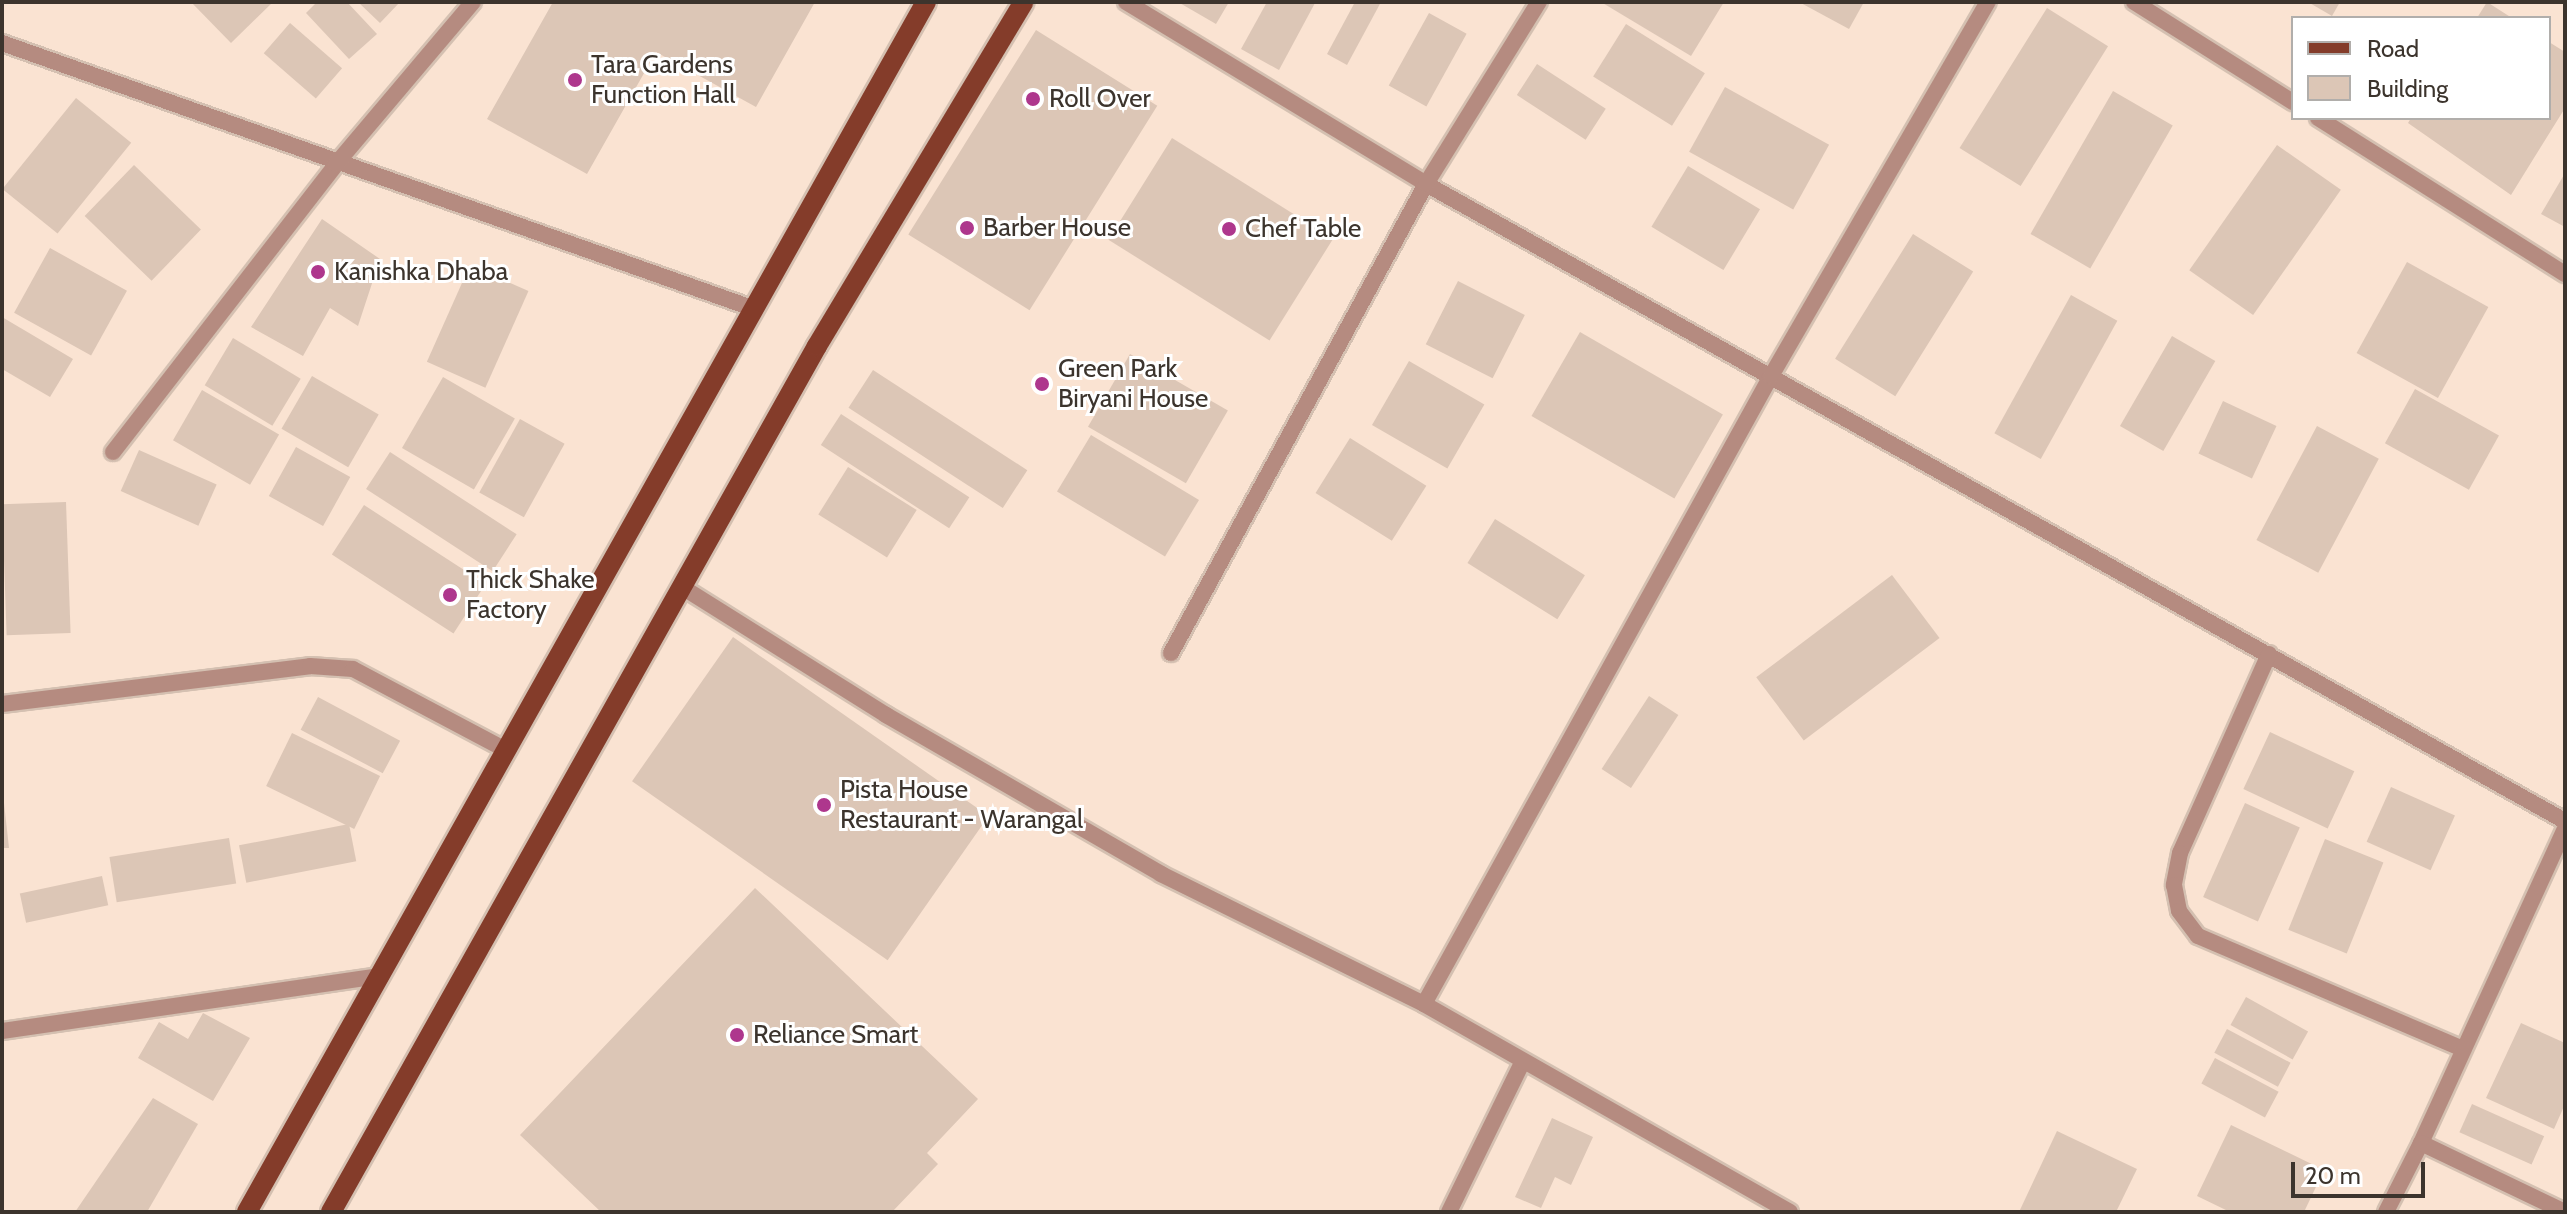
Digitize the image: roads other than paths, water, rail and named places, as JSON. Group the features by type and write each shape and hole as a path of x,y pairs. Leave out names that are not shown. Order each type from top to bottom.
{"main road":[{"path":"247,1212 926,2"},
{"path":"331,1212 817,346 1024,2"}],"street":[{"path":"113,452 336,164 473,2"},
{"path":"1126,2 1426,184 2565,821"},
{"path":"1171,653 1426,184 1539,2"},
{"path":"1424,1004 1771,376 1988,2"},
{"path":"2134,2 2291,101"},
{"path":"2,43 336,164 752,308"},
{"path":"2321,120 2565,274"},
{"path":"682,587 886,715 1161,874 1424,1004 1765,1206 1790,1212"},
{"path":"2269,654 2180,853 2174,885 2179,911 2198,936 2463,1049"},
{"path":"2,704 310,666 353,669 506,750"},
{"path":"2386,1212 2421,1143 2565,829"},
{"path":"2,1031 381,976"},
{"path":"1449,1212 1523,1061"},
{"path":"2421,1143 2565,1212"}],"place":[{"name":"Tara Gardens Function Hall","path":"575,80"},
{"name":"Roll Over","path":"1033,99"},
{"name":"Barber House","path":"967,228"},
{"name":"Chef Table","path":"1229,229"},
{"name":"Kanishka Dhaba","path":"318,272"},
{"name":"Green Park Biryani House","path":"1042,384"},
{"name":"Thick Shake Factory","path":"450,595"},
{"name":"Pista House Restaurant - Warangal","path":"824,805"},
{"name":"Reliance Smart","path":"737,1035"}]}
